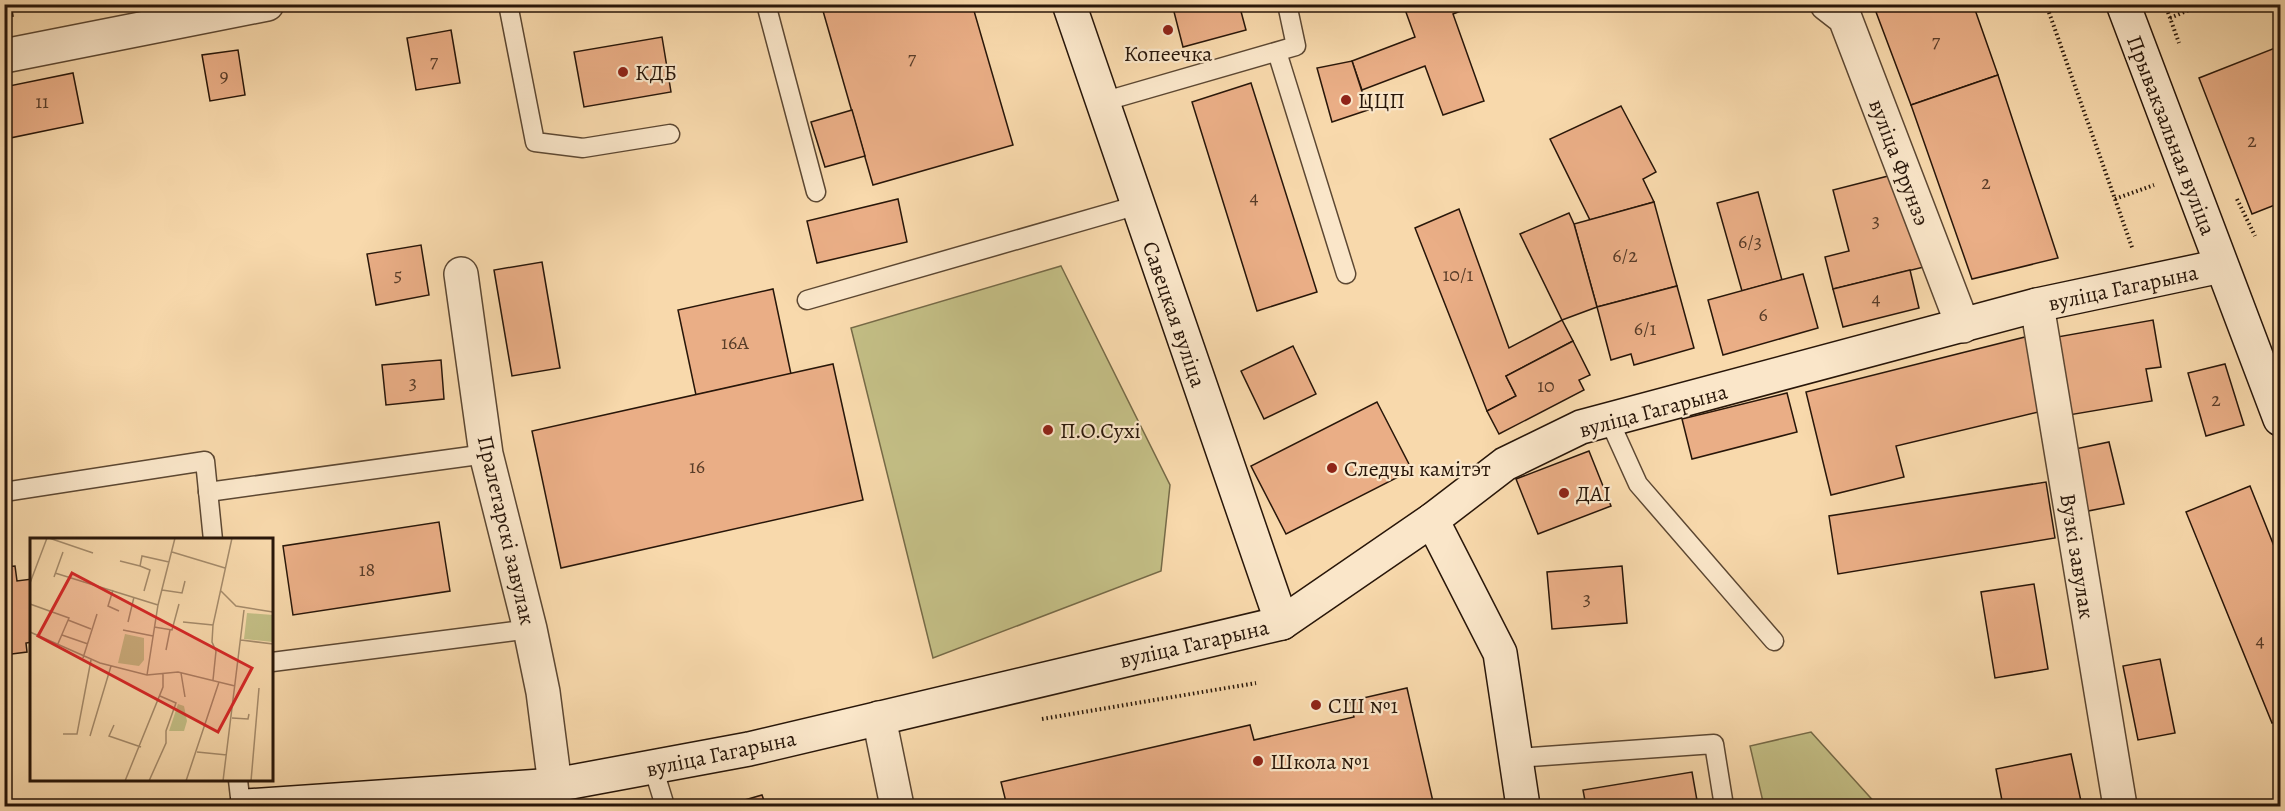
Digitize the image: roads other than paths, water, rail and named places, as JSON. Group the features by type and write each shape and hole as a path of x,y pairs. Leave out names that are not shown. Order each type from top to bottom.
{"street":[{"path":"4,56 267,4"},
{"name":"Савецкая вуліца","path":"1069,4 1282,623"},
{"name":"вуліца Фрунзэ","path":"1827,4 1845,18 1964,326"},
{"name":"Прывакзальная вуліца","path":"2123,4 2280,419"},
{"name":"вуліца Гагарына","path":"246,807 555,785 749,749 1282,623 1432,520 1505,464 1581,427 2037,305 2221,266"},
{"name":"Пралетарскі завулак","path":"461,274 486,453 530,629 543,692 555,785"},
{"name":"Вузкі завулак","path":"2037,305 2120,807"},
{"path":"1432,520 1500,653 1523,807"},
{"path":"879,718 897,807"}],"lane":[{"path":"508,4 535,142 583,148 670,134"},
{"path":"766,4 816,192"},
{"path":"1102,102 1296,46 1287,4"},
{"path":"1277,52 1346,274"},
{"path":"807,300 1138,205"},
{"path":"1609,420 1638,484 1774,641"},
{"path":"208,492 486,453"},
{"path":"4,492 205,461 213,538"},
{"path":"273,662 530,629"},
{"path":"1516,758 1714,744 1724,807"},
{"path":"653,767 665,807"},
{"path":"238,781 241,807"}],"place":[{"name":"Копеечка","path":"1168,30"},
{"name":"КДБ","path":"623,72"},
{"name":"ЦЦП","path":"1346,100"},
{"name":"П.О.Сухі","path":"1048,430"},
{"name":"Следчы камітэт","path":"1332,468"},
{"name":"ДАІ","path":"1564,493"},
{"name":"СШ №1","path":"1316,705"},
{"name":"Школа №1","path":"1258,761"}]}
